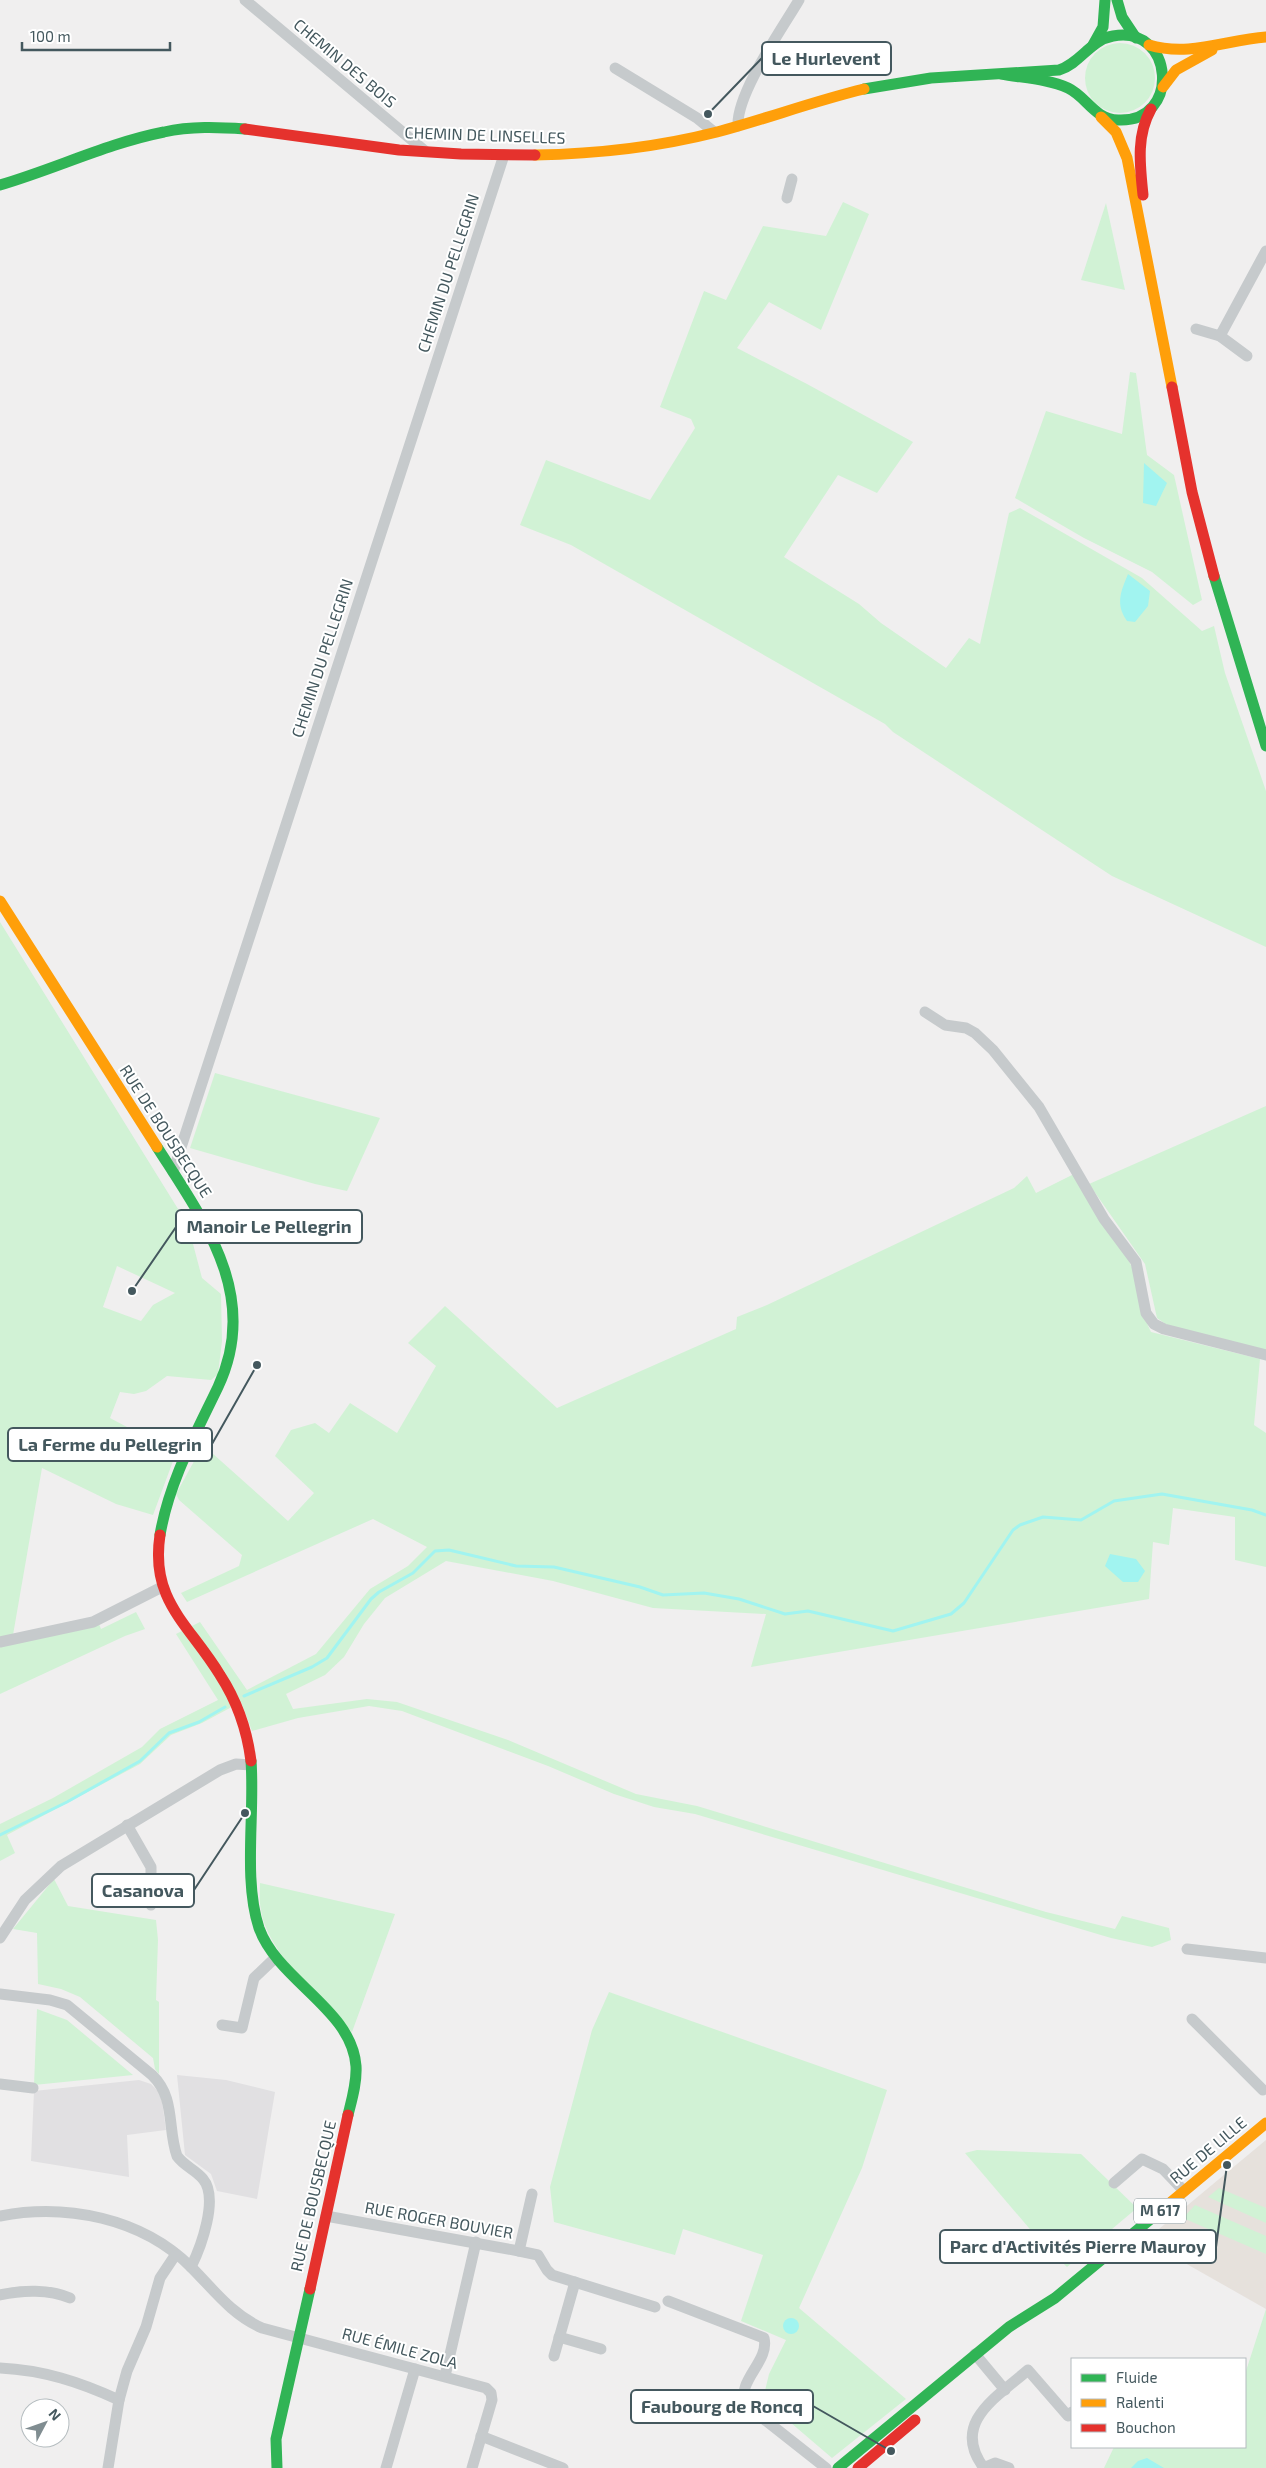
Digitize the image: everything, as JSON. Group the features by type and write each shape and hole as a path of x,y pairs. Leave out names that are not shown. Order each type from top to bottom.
{"street":[{"name":"CHEMIN DES BOIS","path":"245,0 425,151"},
{"path":"738,126 738,112 745,94 799,0"},
{"path":"1084,100 1078,78 1089,49 1103,27 1105,0"},
{"path":"1117,0 1122,17 1136,38"},
{"path":"1001,74 1063,69 1074,64 1089,49 1113,36 1136,38 1149,45 1172,51 1247,38 1266,37"},
{"path":"1150,277 1141,146 1143,126 1162,89 1176,70 1229,42"},
{"path":"1149,45 1162,64 1164,79 1162,89"},
{"path":"615,68 698,118 714,132"},
{"name":"CHEMIN DE LINSELLES","path":"0,185 48,171 131,139 160,132 193,128 256,131 340,143 425,151 504,155 585,153 714,132 884,85 953,75 1001,74"},
{"path":"1001,74 1066,87 1084,100 1116,132 1124,149 1194,501 1224,612 1266,746"},
{"path":"1095,112 1109,119 1124,121 1140,117 1152,107"},
{"name":"CHEMIN DU PELLEGRIN","path":"173,1172 504,155"},
{"path":"787,198 792,179"},
{"path":"1220,336 1266,251"},
{"path":"1196,329 1220,336 1247,356"},
{"name":"RUE DE BOUSBECQUE","path":"0,901 206,1224 219,1250 229,1283 233,1323 227,1365 185,1458 165,1508 158,1560 162,1586 168,1601 210,1658 230,1691 243,1724 251,1765 254,1908 259,1930 275,1958 343,2031 351,2044 355,2060 354,2088 276,2439 277,2468"},
{"path":"925,1012 945,1025 966,1028 975,1033 993,1050 1040,1107 1104,1220 1136,1262 1146,1313 1151,1321 1164,1329 1266,1355"},
{"path":"0,1642 93,1622 162,1586"},
{"path":"0,1938 25,1900 48,1876 76,1855 220,1770 236,1764 251,1765"},
{"path":"127,1825 151,1867 151,1905"},
{"path":"1186,1949 1266,1958"},
{"path":"222,2025 242,2028 254,1978 275,1958"},
{"path":"0,1994 50,2000 74,2009 160,2083 169,2103 177,2156 202,2178 210,2195 200,2245 191,2267"},
{"path":"1192,2019 1263,2090"},
{"path":"0,2084 33,2088"},
{"name":"RUE DE LILLE","path":"962,2382 1034,2321 1055,2298 1266,2123"},
{"path":"1114,2183 1142,2159 1163,2169 1184,2191"},
{"name":"RUE ROGER BOUVIER","path":"326,2216 519,2251 532,2194"},
{"name":"RUE ÉMILE ZOLA","path":"0,2216 41,2211 106,2219 142,2233 176,2254 239,2316 269,2331 484,2386 491,2393 492,2400 481,2436"},
{"path":"445,2376 476,2242"},
{"path":"519,2251 538,2255 550,2274 655,2307"},
{"path":"108,2468 119,2400 130,2363 146,2327 160,2278 176,2254"},
{"path":"554,2356 574,2282"},
{"path":"0,2295 38,2292 57,2294 70,2298"},
{"name":"RUE DE LILLE","path":"838,2468 1018,2320 1055,2298"},
{"path":"668,2301 764,2338 765,2342 760,2360 743,2392 746,2405 826,2468"},
{"path":"559,2338 601,2349"},
{"path":"975,2354 1005,2390"},
{"path":"0,2368 34,2371 68,2379 119,2400"},
{"path":"386,2468 415,2369"},
{"path":"1009,2468 995,2463 984,2468 972,2447 973,2430 982,2410 1028,2370 1068,2416 1071,2413"},
{"path":"858,2468 926,2411"},
{"path":"472,2468 481,2436 563,2468"}],"shaded area":[{"path":"177,2075 226,2080 275,2092 257,2199 217,2191 211,2174 185,2155"},
{"path":"139,2080 151,2084 158,2091 162,2101 166,2130 127,2135 129,2177 31,2161 34,2091"},
{"path":"1266,2140 1266,2309 1148,2242 1159,2229"}],"green space":[{"path":"1127,43 1140,49 1149,58 1153,64 1155,78 1153,92 1145,103 1134,111 1113,113 1106,111 1095,103 1087,92 1085,71 1087,64 1095,53 1106,45"},
{"path":"843,202 869,214 821,330 769,302 737,348 913,442 877,493 838,475 784,557 859,604 881,623 946,668 969,638 980,644 1009,513 1020,508 1142,578 1202,631 1214,626 1225,673 1266,791 1266,947 1112,876 893,732 885,724 571,545 520,525 546,460 650,500 695,428 691,419 660,407 704,291 726,300 763,226 826,236"},
{"path":"1106,203 1125,290 1081,280"},
{"path":"1130,372 1136,373 1147,455 1174,475 1202,600 1193,605 1152,572 1084,538 1015,498 1046,411 1122,434"},
{"path":"0,922 188,1225 202,1278 221,1294 222,1341 218,1374 211,1380 167,1376 146,1391 134,1394 120,1392 110,1418 176,1453 153,1515 116,1504 42,1468 13,1635 99,1624 101,1629 136,1612 145,1629 125,1636 0,1694","holes":["117,1266 175,1293 153,1305 141,1321 103,1307"]},
{"path":"215,1073 380,1118 347,1191 315,1184 190,1148"},
{"path":"1266,1106 1266,1352 1170,1327 1157,1318 1145,1264 1089,1184"},
{"path":"1074,1174 1116,1237 1130,1263 1138,1284 1145,1318 1151,1332 1260,1359 1254,1425 1266,1433 1266,1567 1235,1560 1235,1517 1173,1508 1169,1545 1153,1542 1149,1599 751,1667 766,1614 653,1608 553,1581 446,1561 385,1598 364,1624 344,1657 325,1675 286,1694 293,1709 367,1699 397,1702 508,1740 636,1794 697,1806 1046,1912 1115,1929 1122,1916 1169,1928 1171,1940 1152,1947 1111,1938 695,1814 654,1807 614,1794 548,1766 402,1711 369,1706 298,1718 252,1731 241,1702 202,1723 171,1735 140,1764 7,1835 15,1853 0,1861 0,1824 53,1798 142,1747 160,1729 218,1700 176,1634 200,1622 247,1690 316,1654 370,1589 408,1566 427,1547 373,1519 187,1602 181,1593 239,1566 242,1555 179,1500 176,1494 198,1454 212,1453 288,1521 314,1493 275,1456 291,1430 315,1423 329,1433 350,1403 397,1433 436,1366 408,1343 445,1306 557,1408 736,1329 737,1317 767,1305 1014,1188 1027,1176 1036,1193"},
{"path":"54,1879 68,1906 156,1920 158,1940 156,2000 159,2002 159,2074 155,2069 153,2058 80,1997 61,1989 38,1984 37,1933 13,1929"},
{"path":"260,1883 395,1914 352,2032 312,1991 273,1942 265,1926 261,1910"},
{"path":"609,1992 887,2090 862,2168 799,2308 906,2399 832,2458 763,2399 769,2374 786,2340 741,2321 763,2255 683,2229 675,2255 554,2222 550,2187 592,2030"},
{"path":"37,2009 67,2020 133,2075 34,2085"},
{"path":"977,2150 1081,2154 1137,2208 1067,2267 1040,2241 965,2153"},
{"path":"1219,2188 1266,2208 1266,2223 1208,2197"},
{"path":"1195,2205 1266,2236 1266,2254 1183,2218"},
{"path":"1266,2309 1266,2468 1104,2468 1114,2448 1246,2448 1246,2371"}],"water":[{"path":"1144,463 1167,483 1156,506 1143,503"},
{"path":"1128,574 1150,591 1148,606 1135,622 1127,621 1123,615 1120,603 1121,592"},
{"path":"1110,1554 1136,1559 1145,1571 1138,1582 1123,1582 1105,1566"},
{"path":"788,2318 794,2318 799,2323 797,2332 788,2334 783,2329 783,2323"},
{"path":"1147,2458 1164,2468 1131,2468 1138,2461"}],"waterway":[{"path":"244,1696 312,1667 327,1658 371,1599 379,1592 413,1573 435,1551 449,1550 516,1566 554,1567 640,1587 663,1595 704,1593 739,1599 785,1614 808,1611 893,1631 951,1614 964,1603 1013,1530 1020,1525 1043,1517 1081,1520 1114,1501 1162,1494 1252,1510 1266,1515"},
{"path":"0,1835 67,1802 140,1761 169,1733 199,1722 225,1707"}],"traffic: fast":[{"path":"1093,45 1103,27 1105,0"},
{"path":"1117,0 1122,17 1136,38"},
{"path":"864,89 931,78 1059,70 1067,67 1105,38 1133,36 1149,44 1158,58 1162,75 1161,92 1153,106 1139,117 1118,120 1103,116 1068,88 1044,81 1001,74"},
{"path":"0,185 102,149 164,132 205,128 245,129"},
{"path":"1214,576 1266,746"},
{"path":"157,1147 208,1231 221,1261 230,1291 233,1322 230,1354 218,1387 176,1478 164,1515 160,1535"},
{"path":"251,1761 250,1868 254,1909 259,1928 268,1947 282,1964 329,2011 342,2028 351,2046 356,2072 348,2115"},
{"path":"838,2468 1009,2327 1055,2298 1170,2203"},
{"path":"277,2468 276,2439 310,2289"}],"traffic: slow":[{"path":"1149,45 1164,48 1193,49 1266,37"},
{"path":"1163,87 1176,70 1212,50"},
{"path":"535,155 604,151 672,142 717,132 864,89"},
{"path":"1101,117 1116,132 1127,158 1172,387"},
{"path":"0,901 157,1147"},
{"path":"1170,2203 1266,2123"}],"traffic: jam":[{"path":"1143,195 1140,162 1141,140 1146,119 1151,109"},
{"path":"245,129 399,150 461,154 535,155"},
{"path":"1172,387 1192,492 1214,576"},
{"path":"160,1535 158,1558 166,1595 185,1626 220,1675 231,1695 244,1727 251,1761"},
{"path":"310,2289 348,2115"},
{"path":"858,2468 915,2420"}],"place":[{"name":"Le Hurlevent","path":"708,114"},
{"name":"Manoir Le Pellegrin","path":"132,1291"},
{"name":"La Ferme du Pellegrin","path":"257,1365"},
{"name":"Casanova","path":"245,1813"},
{"name":"Parc d'Activités Pierre Mauroy","path":"1227,2165"},
{"name":"Faubourg de Roncq","path":"891,2451"}]}
